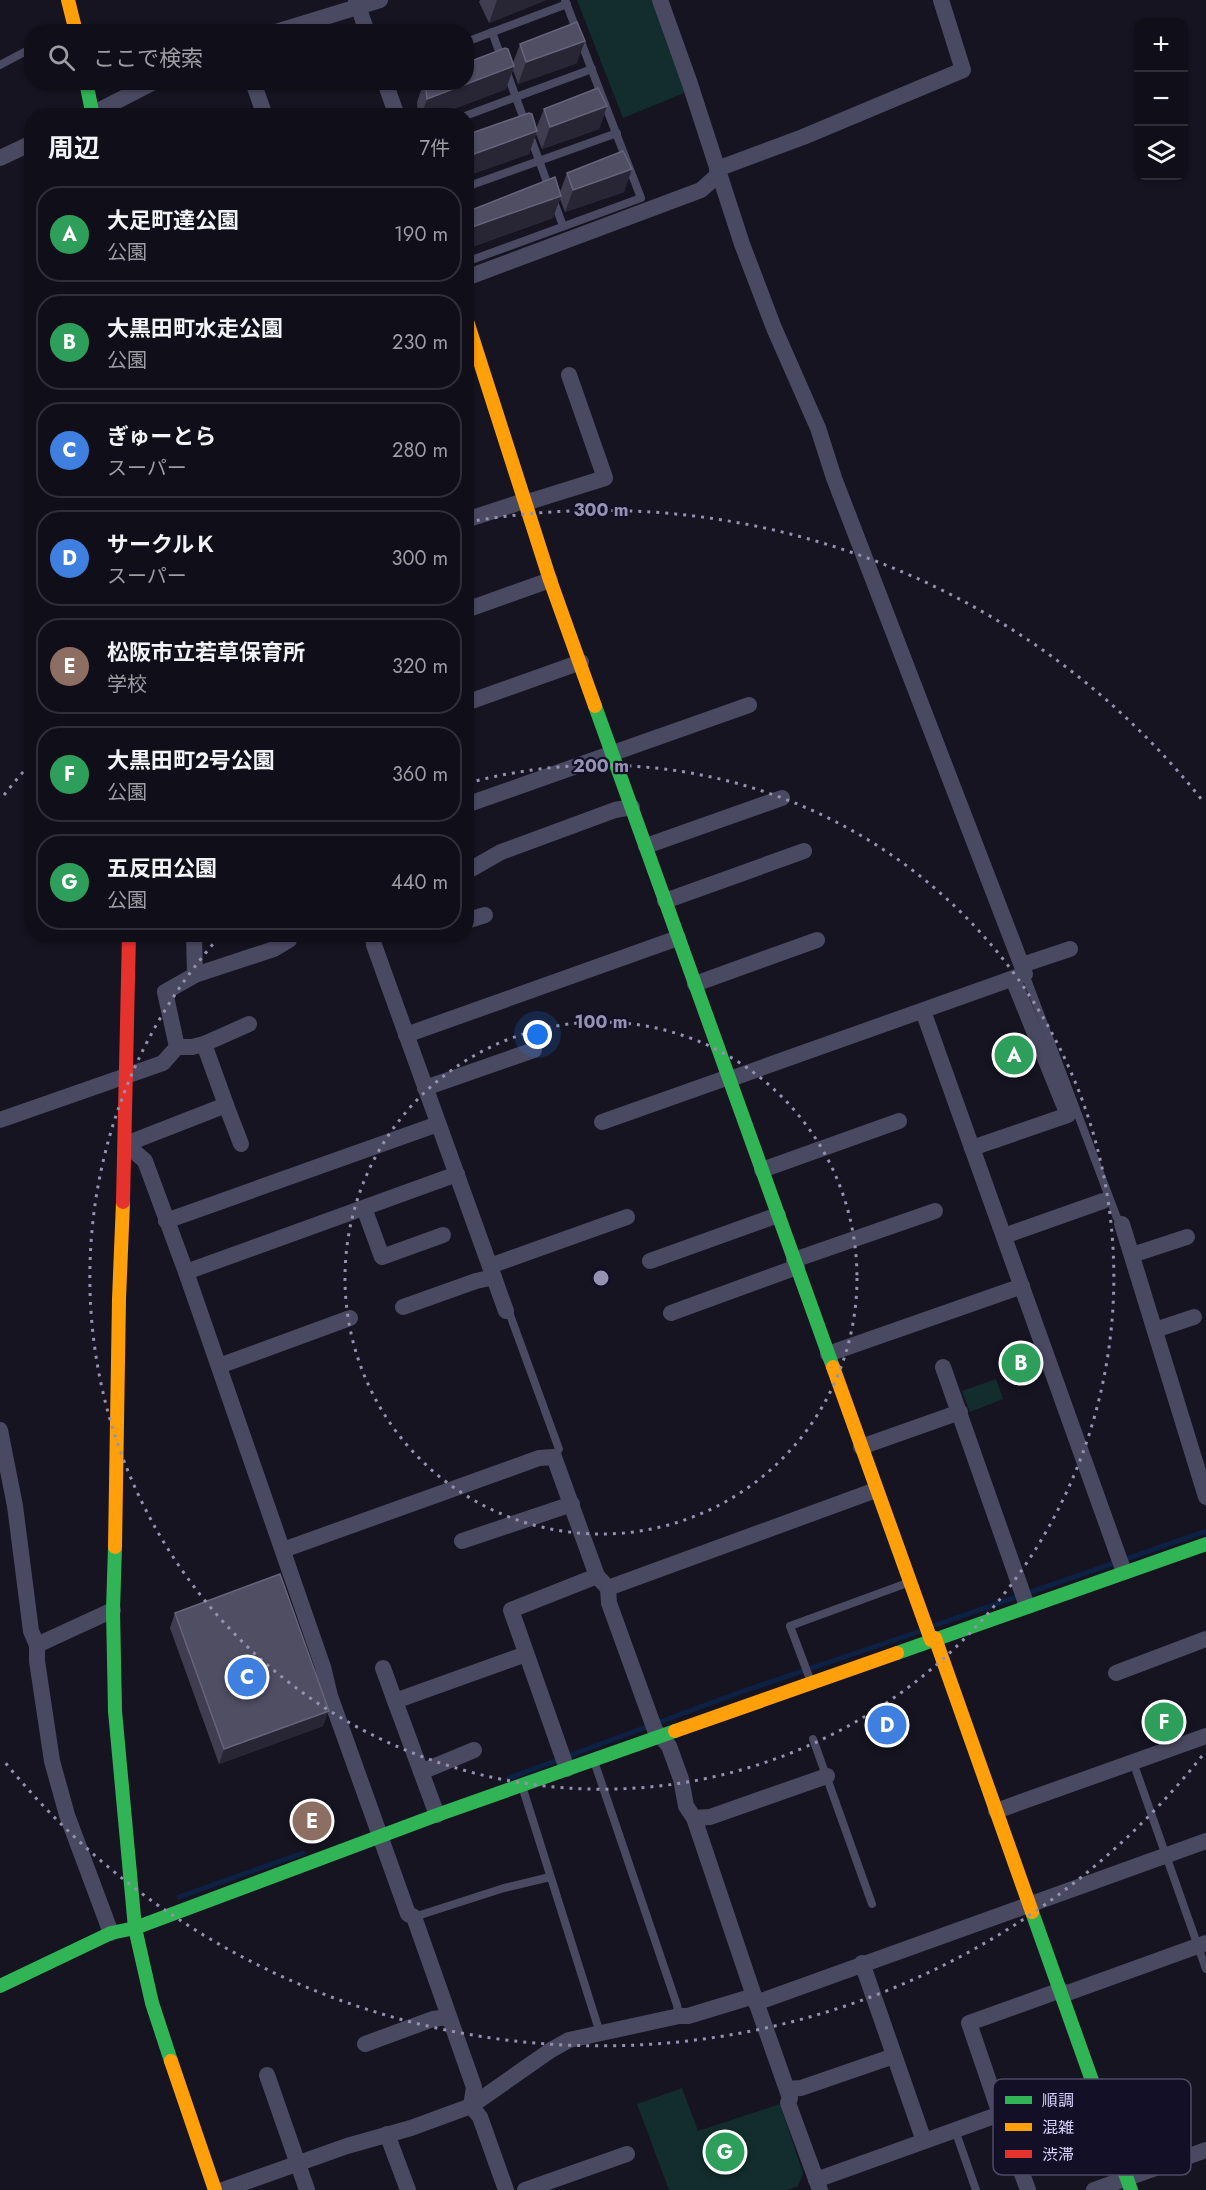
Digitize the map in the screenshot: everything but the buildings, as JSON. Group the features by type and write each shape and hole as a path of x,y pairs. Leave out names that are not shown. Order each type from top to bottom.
{"street":[{"path":"68,0 70,24"},
{"path":"299,24 357,4 380,0"},
{"path":"660,0 742,244 774,328 818,428 834,478 1020,973 1068,1115 972,1148"},
{"path":"474,275 701,190 718,172 963,70 941,0"},
{"path":"357,4 364,24"},
{"path":"87,90 90,108"},
{"path":"104,108 139,90"},
{"path":"256,90 262,108"},
{"path":"388,90 394,108"},
{"path":"0,158 24,147"},
{"path":"474,367 876,1490 996,1811 1092,2079"},
{"path":"474,518 605,478 570,375"},
{"path":"474,607 550,580"},
{"path":"474,700 581,662"},
{"path":"474,802 749,705"},
{"path":"646,846 782,798"},
{"path":"474,867 501,852 615,810 632,807"},
{"path":"665,901 804,851"},
{"path":"474,918 485,915"},
{"path":"406,1035 678,938"},
{"path":"695,984 817,940"},
{"path":"129,942 126,1144 119,1299 113,1610 115,1711 135,1928 152,2003 214,2190"},
{"path":"194,942 195,975"},
{"path":"177,1047 165,992 195,975 274,949 286,942"},
{"path":"374,942 506,1311"},
{"path":"602,1122 923,1011 1020,973 1070,949"},
{"path":"923,1011 1121,1564"},
{"path":"177,1047 204,1044 249,1024"},
{"path":"204,1044 241,1144"},
{"path":"0,1120 163,1064 177,1047"},
{"path":"425,1088 534,1050"},
{"path":"126,1144 226,1106"},
{"path":"762,1170 899,1121"},
{"path":"166,1221 438,1124"},
{"path":"126,1144 145,1161 186,1272 323,1667 330,1696 377,1831 408,1914 414,1917 474,2086 471,2106 480,2117 506,2190"},
{"path":"186,1272 457,1174"},
{"path":"1005,1236 1103,1201"},
{"path":"364,1208 382,1257 443,1235"},
{"path":"671,1313 934,1211"},
{"path":"650,1261 778,1215"},
{"path":"403,1307 476,1281 492,1271 627,1217"},
{"path":"1122,1224 1206,1497"},
{"path":"1132,1255 1187,1237"},
{"path":"828,1354 1022,1286"},
{"path":"1155,1330 1194,1317"},
{"path":"219,1366 350,1318"},
{"path":"943,1367 1025,1598"},
{"path":"861,1447 960,1413"},
{"path":"0,1430 15,1506 31,1631 37,1645 37,1661 52,1761 67,1815 111,1933"},
{"path":"283,1550 540,1458 554,1457 603,1582 655,1729 669,1746 681,1779 686,1806 694,1818 787,2089 790,2098 788,2103 816,2187 924,2141 993,2116"},
{"path":"564,1761 511,1610 603,1582 876,1490"},
{"path":"462,1541 572,1504"},
{"path":"0,1986 111,1933 135,1928 434,1809 522,1786 564,1761 593,1759 655,1729 810,1679 929,1633 1121,1564 1206,1544"},
{"path":"37,1645 113,1610"},
{"path":"1116,1673 1206,1639"},
{"path":"395,1701 526,1654"},
{"path":"383,1668 434,1809"},
{"path":"996,1811 1206,1736"},
{"path":"421,1772 474,1750"},
{"path":"694,1818 710,1817 827,1776"},
{"path":"224,2190 471,2106 569,2040 688,2016 755,1999 1206,1841"},
{"path":"993,2094 969,2024 1202,1944"},
{"path":"862,1963 924,2141"},
{"path":"365,2044 434,2019 449,2017"},
{"path":"787,2089 801,2088 894,2056"},
{"path":"267,2075 307,2190"},
{"path":"387,2134 408,2190"},
{"path":"1191,2157 1206,2150"},
{"path":"525,2190 627,2154"},
{"path":"1022,2175 1028,2190"},
{"path":"1094,2190 1129,2184 1149,2175"}],"lane":[{"path":"474,39 566,2 641,198 474,259"},
{"path":"492,32 563,226"},
{"path":"0,65 24,52"},
{"path":"474,113 592,69"},
{"path":"474,184 617,133"},
{"path":"1020,973 1122,1224"},
{"path":"506,1311 509,1312 559,1449 554,1457"},
{"path":"810,1679 789,1626 910,1582"},
{"path":"813,1739 872,1904"},
{"path":"593,1759 625,1848 679,2016"},
{"path":"1133,1762 1166,1855 1202,1944 1206,1969"},
{"path":"522,1786 600,2033"},
{"path":"414,1917 504,1888 550,1877"},
{"path":"955,2130 976,2190"}],"green space":[{"path":"577,0 653,0 689,91 623,118"},
{"path":"1028,1034 1036,1058 1002,1071 991,1052"},
{"path":"1035,1347 1041,1366 1006,1379 1000,1360"},
{"path":"996,1379 1003,1399 970,1412 962,1391"},
{"path":"1165,1702 1177,1737 1163,1741 1151,1708"},
{"path":"682,2088 698,2131 780,2104 803,2173 798,2186 787,2190 669,2190 637,2104"}],"waterway":[{"path":"933,1626 1206,1531"},
{"path":"509,1778 738,1693 921,1631"},
{"path":"179,1897 303,1853"}],"traffic: fast":[{"path":"88,90 91,108"},
{"path":"595,706 833,1367"},
{"path":"897,1653 1206,1544"},
{"path":"115,1547 113,1610 115,1711 135,1928 152,2003 171,2061"},
{"path":"0,1986 111,1933 135,1928 437,1815 675,1731"},
{"path":"1032,1912 1091,2079"},
{"path":"1126,2175 1131,2190"}],"traffic: slow":[{"path":"68,0 74,24"},
{"path":"474,343 550,580 595,706"},
{"path":"115,1547 123,1202"},
{"path":"833,1367 931,1640"},
{"path":"935,1638 1032,1912"},
{"path":"675,1731 897,1653"},
{"path":"171,2061 215,2190"}],"traffic: jam":[{"path":"123,1202 129,942"}],"place":[{"name":"大足町達公園","path":"1014,1055"},
{"name":"大黒田町水走公園","path":"1021,1363"},
{"name":"ぎゅーとら","path":"247,1677"},
{"name":"大黒田町２号公園","path":"1164,1722"},
{"name":"サークルＫ","path":"887,1725"},
{"name":"松阪市立若草保育所","path":"312,1821"},
{"name":"五反田公園","path":"725,2152"}]}
